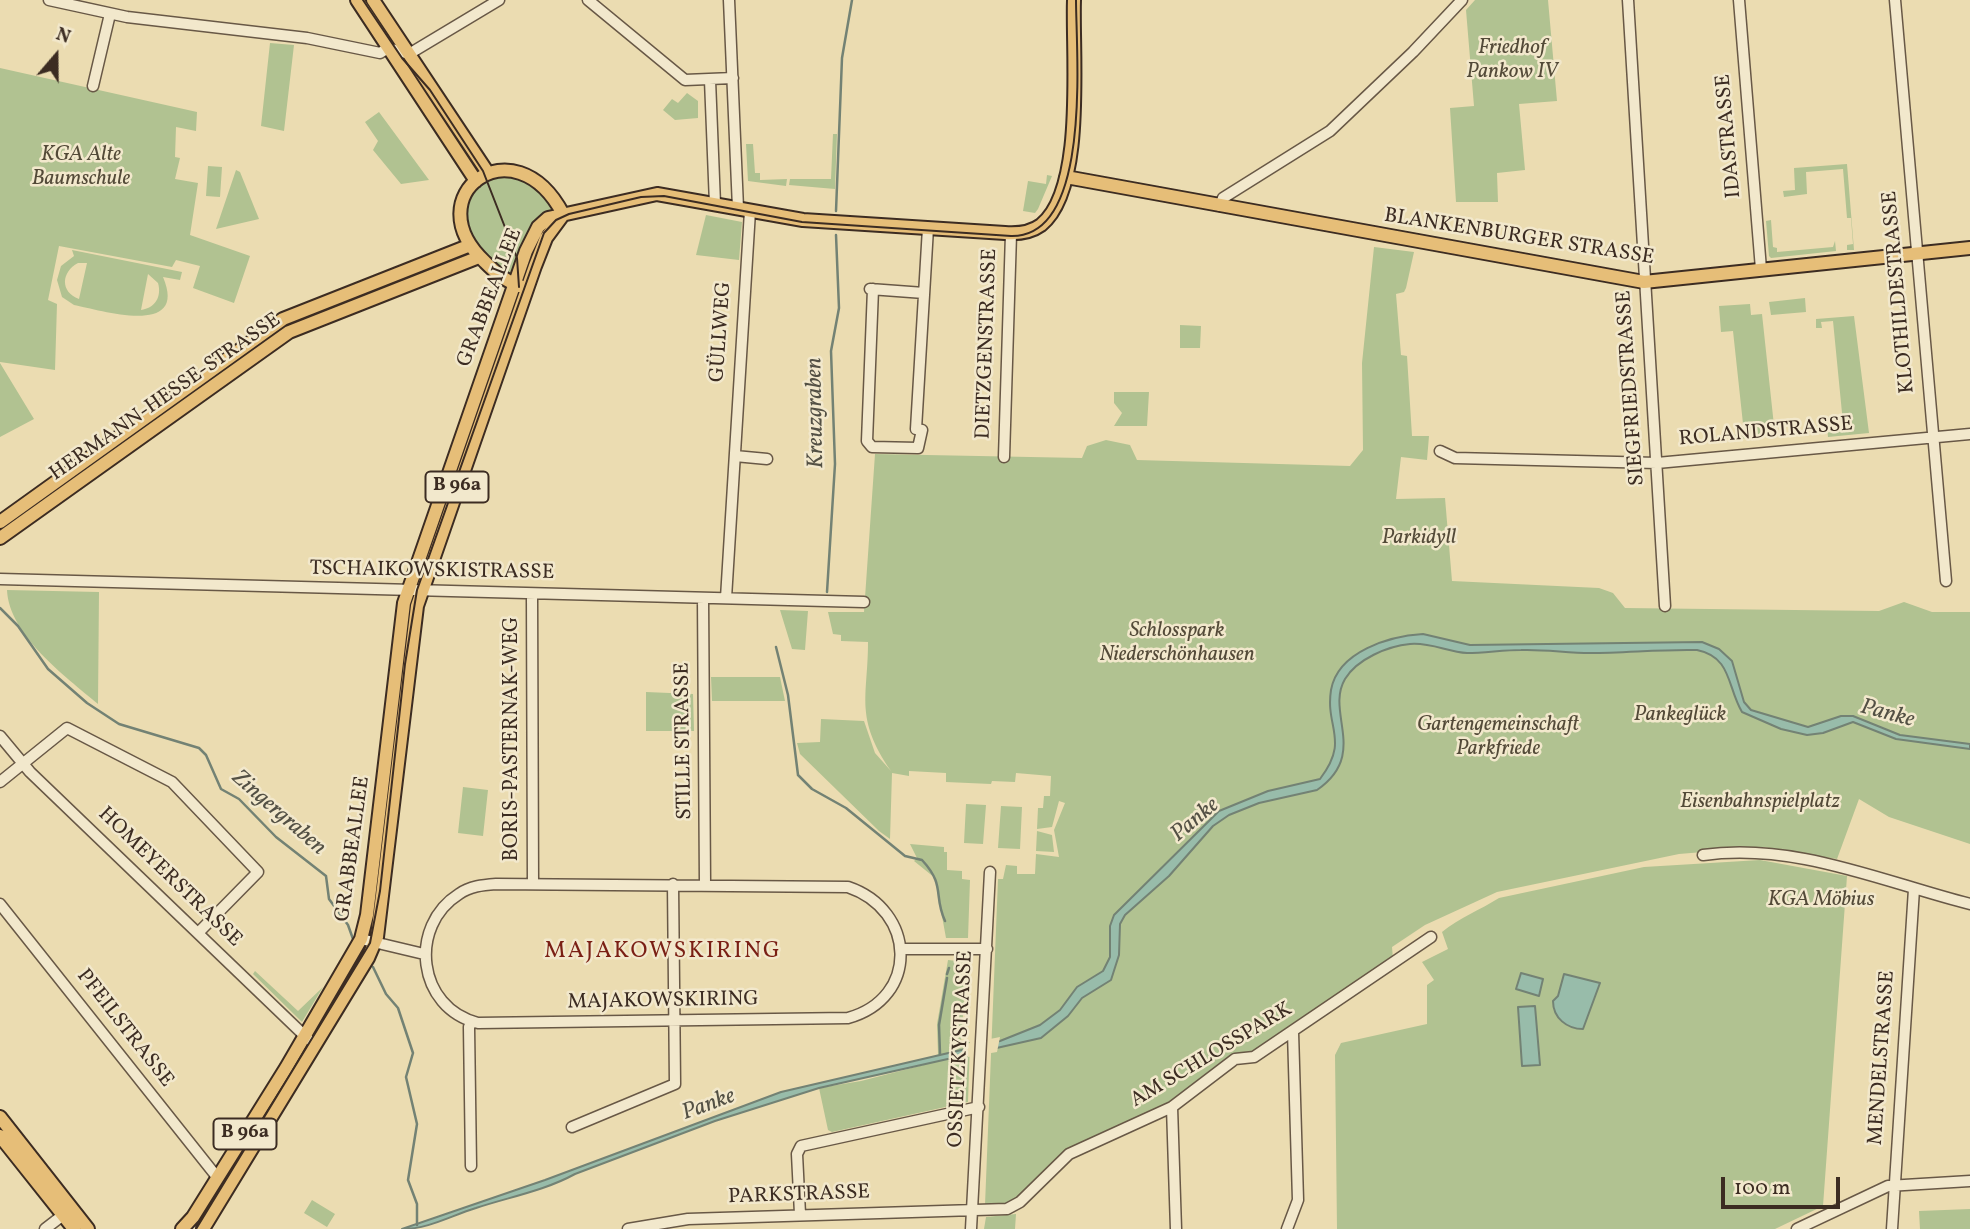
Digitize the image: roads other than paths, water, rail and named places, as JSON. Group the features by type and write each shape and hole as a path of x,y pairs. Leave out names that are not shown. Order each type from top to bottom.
{"main road":[{"path":"357,0 476,181"},
{"path":"373,0 488,173"},
{"name":"DIETZGENSTRASSE","path":"1008,233 1030,232 1042,224 1049,215 1066,177 1073,138 1074,0"},
{"path":"521,286 505,281 468,246 460,225 460,212 465,196 476,181 488,173 512,171 529,175 545,185 563,214 651,195 803,220 1008,233"},
{"name":"BLANKENBURGER STRASSE","path":"1066,177 1644,282 1970,248"},
{"name":"GRABBEALLEE","path":"203,1229 310,1040 361,939 367,915 398,644 414,590 521,286 538,227 548,218 563,214"},
{"name":"HERMANN-HESSE-STRASSE","path":"0,523 283,319 468,246"},
{"name":"HERMANN-HESSE-STRASSE","path":"0,538 289,332 479,257"},
{"name":"GRABBEALLEE","path":"182,1229 374,945 382,915 413,628 414,590"},
{"path":"2,1127 68,1212 89,1229"},
{"path":"68,1212 74,1229"}],"street":[{"path":"49,0 110,14 307,38 380,53 388,48 409,54 499,0"},
{"path":"588,0 685,80 733,78"},
{"name":"GÜLLWEG","path":"726,598 735,456 744,209 729,0"},
{"path":"1220,206 1223,198 1330,131 1413,52 1462,0"},
{"name":"SIEGFRIEDSTRASSE","path":"1628,0 1665,606"},
{"name":"IDASTRASSE","path":"1739,0 1761,269"},
{"name":"KLOTHILDESTRASSE","path":"1895,0 1946,581"},
{"path":"93,86 110,14"},
{"path":"710,80 715,204"},
{"path":"923,293 871,289 867,441 872,447 914,449 921,446 922,430 916,429 928,228"},
{"name":"DIETZGENSTRASSE","path":"1004,457 1008,233"},
{"name":"ROLANDSTRASSE","path":"1440,451 1455,458 1657,463 1970,434"},
{"path":"735,456 767,458"},
{"name":"TSCHAIKOWSKISTRASSE","path":"0,579 864,602"},
{"name":"BORIS-PASTERNAK-WEG","path":"532,594 533,884"},
{"name":"STILLE STRASSE","path":"703,598 705,884"},
{"path":"0,782 68,728 172,782 258,872 199,932"},
{"name":"HOMEYERSTRASSE","path":"0,736 23,764 310,1040"},
{"path":"1703,855 1764,853 1825,863 1970,904"},
{"name":"OSSIETZKYSTRASSE","path":"971,1229 990,872"},
{"path":"471,1166 472,1021 443,1002 429,979 424,954 426,940 435,919 458,894 496,884 838,885 856,890 887,912 902,949 988,949"},
{"path":"572,1127 675,1084 673,884"},
{"name":"MENDELSTRASSE","path":"1892,1229 1914,889"},
{"name":"PFEILSTRASSE","path":"0,904 217,1177"},
{"name":"AM SCHLOSSPARK","path":"973,1210 999,1210 1014,1206 1069,1154 1171,1107 1235,1059 1254,1057 1431,937"},
{"path":"361,939 374,945 424,954"},
{"name":"MAJAKOWSKIRING","path":"472,1021 831,1020 857,1015 877,1002 890,987 902,949"},
{"path":"1287,1229 1298,1200 1293,1032"},
{"path":"800,1214 797,1154 801,1146 979,1107"},
{"path":"1171,1107 1176,1229"},
{"path":"1797,1229 1888,1186 1970,1181"},
{"name":"PARKSTRASSE","path":"628,1229 688,1219 973,1210"},
{"path":"45,1229 68,1212"}],"waterway":[{"name":"Kreuzgraben","path":"836,211 842,58 852,0"},
{"name":"Kreuzgraben","path":"827,592 835,464 831,351 839,308 836,235"},
{"name":"Zingergraben","path":"0,608 18,626 48,669 87,703 119,724 199,748 206,755 221,789 239,799 276,837 326,876 329,899 348,925 353,939"},
{"name":"Kreuzgraben","path":"776,647 788,695 798,775 812,789 846,808 905,856 922,860 937,884 945,921"},
{"name":"Zingergraben","path":"373,967 386,994 398,1008 413,1053 406,1077 417,1124 408,1180 417,1204 417,1225"},
{"name":"Kreuzgraben","path":"947,974 949,968"},
{"name":"Kreuzgraben","path":"940,1054 939,1025 947,978"}],"tram line":[{"path":"363,0 402,58 430,90 483,171 517,258 519,287"},
{"path":"196,1229 370,943 380,891 405,664 417,590 544,233 556,220 569,214 641,197 664,196 802,222 1011,236 1037,229 1056,207 1068,176 1077,98 1076,0"}],"district":[{"name":"MAJAKOWSKIRING","path":"663,953"}],"park label":[{"name":"Friedhof Pankow IV","path":"1512,61"},
{"name":"KGA Alte Baumschule","path":"81,168"},
{"name":"Parkidyll","path":"1419,539"},
{"name":"Schlosspark Niederschönhausen","path":"1177,644"},
{"name":"Pankeglück","path":"1680,716"},
{"name":"Gartengemeinschaft Parkfriede","path":"1498,738"},
{"name":"Eisenbahnspielplatz","path":"1760,803"},
{"name":"KGA Möbius","path":"1821,901"}],"water label":[{"name":"Panke","path":"1887,715"},
{"name":"Panke","path":"1196,821"},
{"name":"Panke","path":"709,1106"}]}
